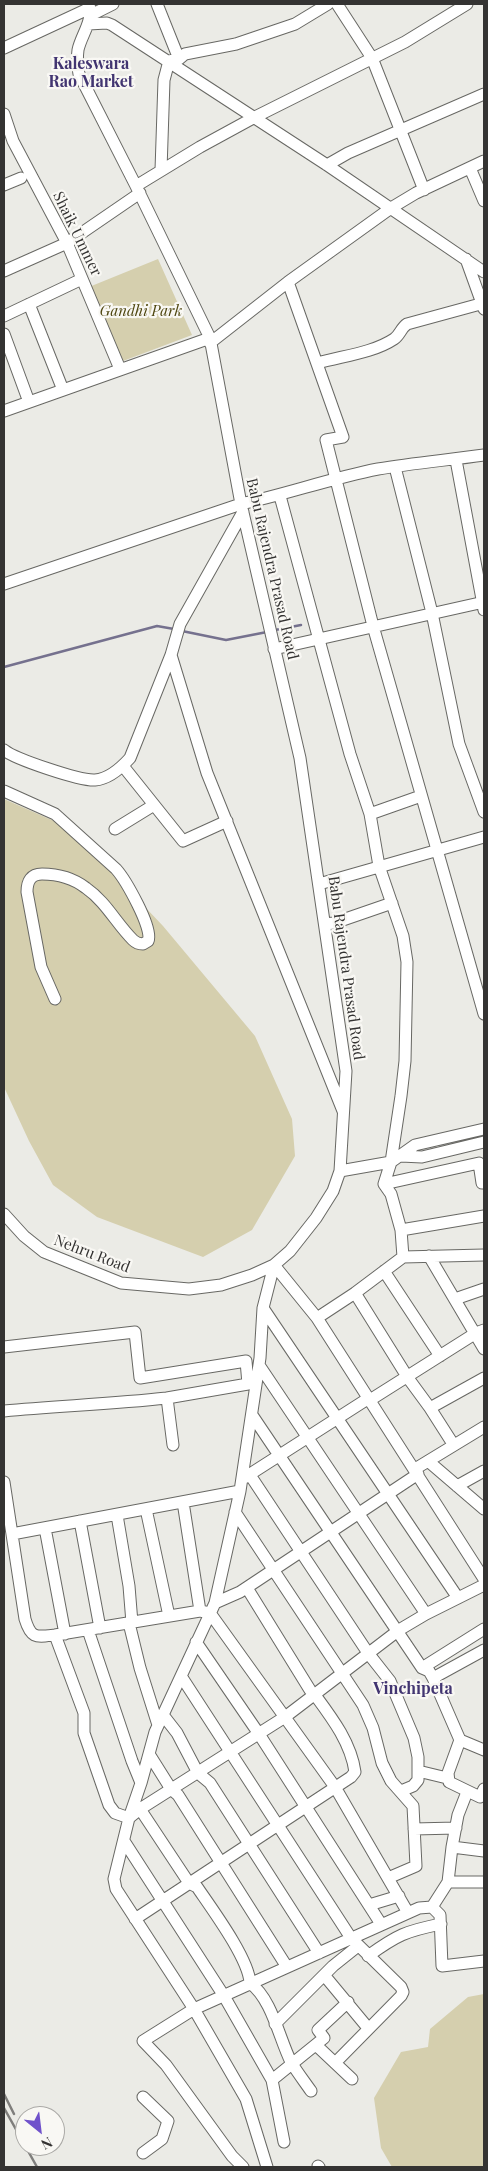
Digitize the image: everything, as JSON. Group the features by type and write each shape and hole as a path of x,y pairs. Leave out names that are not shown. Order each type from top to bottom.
{"street":[{"path":"4,48 89,12 113,4"},
{"path":"157,4 174,60"},
{"path":"161,170 164,80 174,60 185,54 236,44 295,24 328,4"},
{"path":"337,4 372,58 424,190"},
{"path":"4,271 67,243 138,190 161,170 255,117 405,42 467,4"},
{"path":"89,12 174,60 484,272"},
{"name":"Babu Rajendra Prasad Road","path":"89,12 78,49 77,63 79,74 138,190 210,340 242,508 300,758 346,1071 345,1115 340,1171"},
{"path":"327,165 348,153 484,95"},
{"name":"Shaik Ummer","path":"4,114 13,141 67,243 120,369"},
{"path":"4,411 120,369 210,340 391,208 484,161"},
{"path":"470,168 484,201"},
{"path":"4,185 21,178"},
{"path":"318,363 377,346 395,338 407,324 484,305 466,259"},
{"path":"4,316 82,279"},
{"path":"288,282 343,437 326,440 334,479 373,626 484,1014"},
{"path":"29,304 63,390"},
{"path":"4,334 29,402"},
{"path":"4,584 334,479 395,467 484,456"},
{"path":"274,649 432,613 484,605 456,460"},
{"path":"395,467 432,613 459,744 484,812"},
{"path":"280,496 350,754 370,814 379,866 402,936 407,962 405,1061 396,1159 384,1184"},
{"path":"4,750 21,759 76,777 95,780 120,770 130,758 171,655 180,624 242,508"},
{"path":"171,655 207,773 345,1115"},
{"path":"123,766 183,841 227,821"},
{"path":"4,791 55,814 116,869 134,896 150,934 148,941 143,944 134,942 103,902 75,881 59,875 40,874 31,878 27,884 27,892 38,957 55,999"},
{"path":"370,814 421,796"},
{"path":"115,829 154,805"},
{"path":"319,884 484,837"},
{"path":"325,924 334,923 392,903"},
{"path":"396,1159 422,1143 484,1129"},
{"path":"340,1171 396,1159 422,1157 484,1142"},
{"path":"384,1184 479,1163 482,1183 484,1183"},
{"name":"Nehru Road","path":"4,1214 24,1236 44,1252 120,1284 189,1289 221,1285 252,1275 274,1265 290,1251 316,1218 333,1192 340,1171"},
{"path":"384,1184 391,1194 402,1230 403,1257"},
{"path":"402,1230 484,1216"},
{"path":"317,1318 355,1293 403,1257 484,1255"},
{"path":"429,1256 455,1299 480,1332 484,1349"},
{"path":"267,2167 246,2099 194,2010 114,1884 114,1879 129,1818 160,1720 196,1642 208,1609 236,1512 240,1491 246,1477 259,1365 263,1308 274,1265"},
{"path":"274,1265 317,1318 484,1579"},
{"path":"384,1271 440,1356"},
{"path":"455,1299 484,1289"},
{"path":"355,1293 408,1378 453,1444"},
{"path":"263,1308 458,1598"},
{"path":"4,1347 135,1332 140,1378 246,1361 248,1384 166,1398 108,1405 83,1404 4,1411"},
{"path":"246,1477 480,1332"},
{"path":"259,1365 426,1614"},
{"path":"430,1408 484,1378"},
{"path":"166,1398 173,1445"},
{"path":"252,1415 332,1532 397,1632 422,1668 429,1671 433,1678 460,1740 447,1778"},
{"path":"4,1482 25,1618 29,1629 36,1636 60,1634 208,1609 275,1570 387,1495 428,1461 484,1426"},
{"path":"428,1461 484,1509"},
{"path":"457,1486 484,1471"},
{"path":"246,1477 302,1552 368,1653 390,1681 411,1730 418,1757 418,1780 401,1792"},
{"path":"12,1534 240,1491"},
{"path":"183,1502 208,1609 335,1787 407,1912"},
{"path":"146,1509 169,1616"},
{"path":"236,1512 342,1676 363,1705 373,1728 382,1763 391,1781 413,1806 416,1866 388,1878"},
{"path":"117,1515 129,1586 130,1623 140,1668 160,1720 177,1733 198,1773 210,1783 319,1953"},
{"path":"80,1521 100,1628"},
{"path":"45,1528 60,1634 84,1713 84,1732 109,1806 115,1812 129,1818"},
{"path":"129,1818 171,1789 285,1718 313,1692 342,1676 368,1653 397,1632 426,1614 484,1585"},
{"path":"135,1919 351,1777 355,1772 354,1764 339,1728 313,1692 247,1588"},
{"path":"422,1668 484,1629"},
{"path":"88,1630 141,1783"},
{"path":"196,1642 259,1734 381,1924"},
{"path":"433,1678 484,1650"},
{"path":"181,1676 354,1942 401,1987 403,1992 335,2063"},
{"path":"460,1740 484,1750"},
{"path":"149,1754 171,1789 178,1795 287,1967"},
{"path":"418,1771 447,1778 449,1782 480,1797 484,1789"},
{"path":"432,1908 448,1882 456,1828 467,1792"},
{"path":"140,1809 189,1883 197,1887 229,1936 250,1973 250,1983"},
{"path":"414,1829 456,1828"},
{"path":"124,1841 224,1996 272,2080 284,2142"},
{"path":"452,1847 484,1851"},
{"path":"448,1882 484,1882"},
{"path":"369,1905 399,1896"},
{"path":"275,2024 354,1942 381,1924 419,1908 432,1908 440,1914 442,1966 484,1961"},
{"path":"368,1956 396,1936 410,1930 441,1924"},
{"path":"243,2167 232,2156 166,2065 142,2041 194,2010 250,1983 319,1953 354,1942"},
{"path":"324,1975 368,2028"},
{"path":"250,1983 258,1989 292,2062 311,2091"},
{"path":"272,2080 311,2047 317,2046 324,2038 318,2030 348,2002"},
{"path":"317,2046 352,2079"},
{"path":"143,2097 168,2121 162,2139 143,2153"}],"green space":[{"name":"Gandhi Park","path":"158,259 192,335 123,361 89,287"},
{"path":"4,799 70,828 163,926 255,1036 292,1119 295,1156 252,1230 203,1257 97,1217 53,1185 29,1141 4,1087"},
{"path":"484,1994 484,2167 392,2167 381,2148 374,2098 401,2052 428,2047 430,2029 468,1997"}],"waterway":[{"path":"275,630 301,625"},
{"path":"4,667 157,626 174,629"},
{"path":"182,631 226,640 267,632"}],"railway":[{"path":"4,2094 14,2114"},
{"path":"4,2108 37,2167"}],"district":[{"name":"Kaleswara Rao Market","path":"91,73"},
{"name":"Vinchipeta","path":"413,1689"}]}
